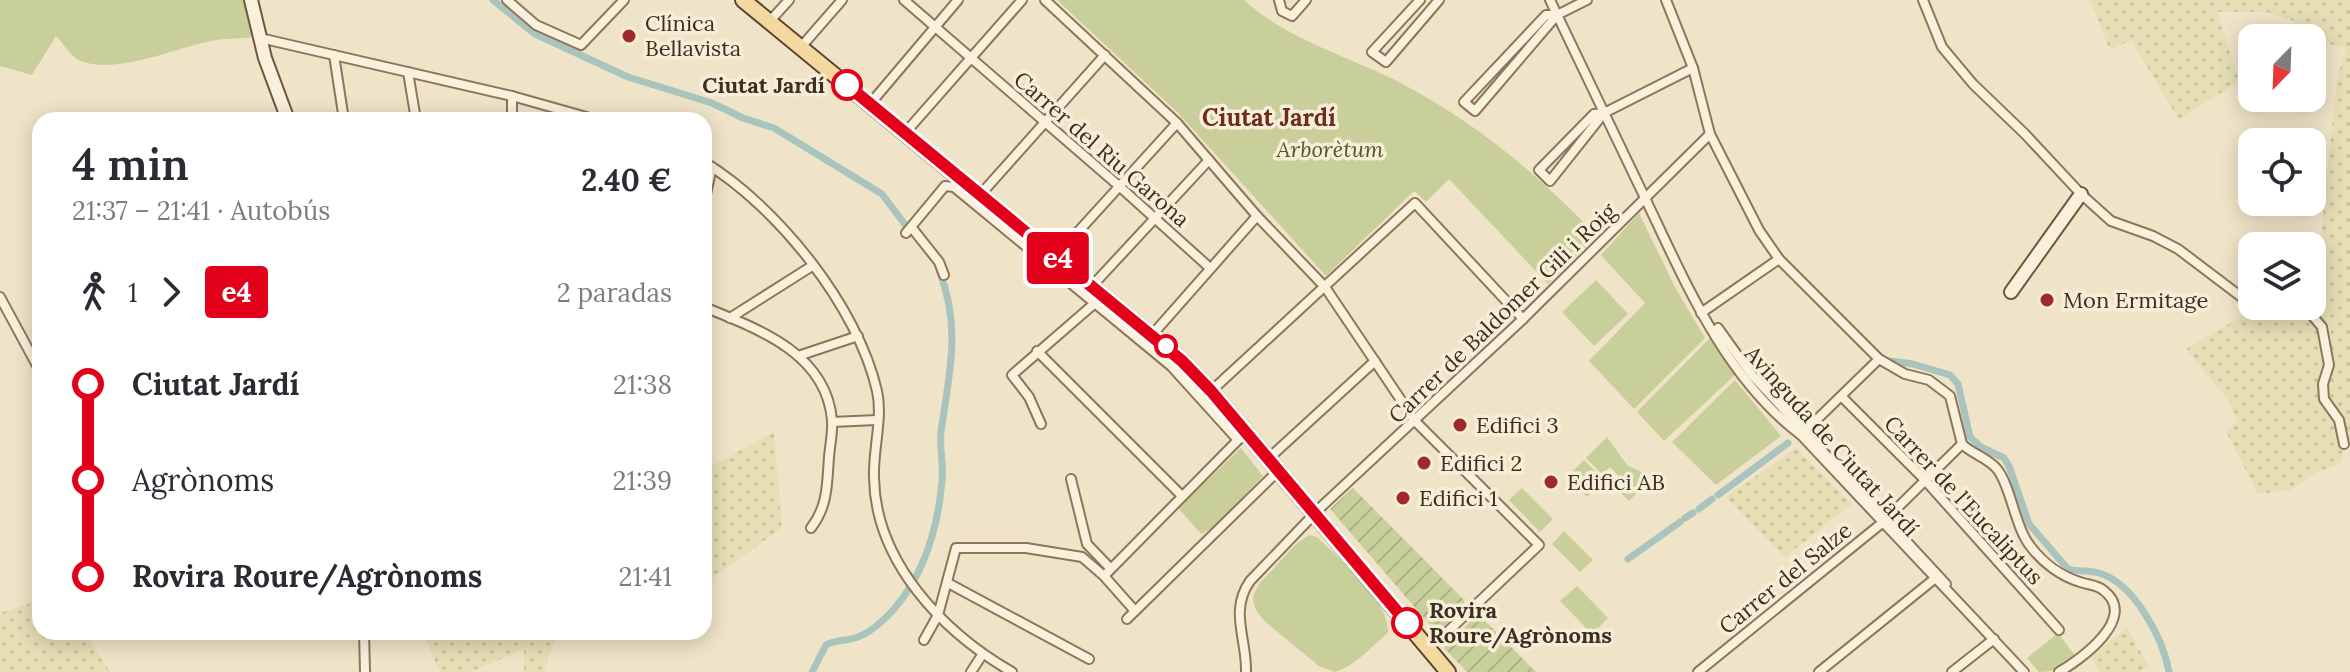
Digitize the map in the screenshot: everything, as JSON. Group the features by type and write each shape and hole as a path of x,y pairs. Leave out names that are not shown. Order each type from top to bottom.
{"main road":[{"path":"743,0 965,181 976,198 1056,256 1092,286 1102,301 1152,335 1242,436 1273,465 1448,672"}],"street":[{"path":"251,0 260,38 285,112"},
{"path":"507,0 536,25 583,45 624,0"},
{"path":"769,22 789,0"},
{"path":"801,47 842,0"},
{"name":"Carrer del Riu Garona","path":"904,0 1210,268"},
{"path":"870,104 958,0"},
{"path":"905,133 1022,0"},
{"path":"1045,0 1177,123 1257,216 1325,287 1415,421 1539,545 1443,636"},
{"path":"1279,0 1279,6 1287,16 1292,16 1306,0"},
{"path":"1420,0 1372,52 1379,58 1386,62 1439,0"},
{"name":"Avinguda de Ciutat Jardí","path":"1553,0 1704,311 1751,374 1803,433 1982,623 2024,672"},
{"path":"1559,13 1475,111 1464,102 1546,15 1559,13 1587,0"},
{"path":"1666,0 1693,68 1710,134 1759,230 1779,259 1879,359 1905,374 1929,380 1950,396 1962,444 1997,469 2029,546 2066,577 2106,591 2114,604 2112,622 2099,641 2081,659 2059,672"},
{"path":"1923,0 1942,47 1973,84 2081,194 2111,221 2178,249 2238,294"},
{"path":"260,38 569,112"},
{"path":"334,55 343,112"},
{"path":"976,198 1105,55"},
{"path":"1607,112 1550,181 1539,170 1594,114 1607,112 1693,68"},
{"path":"408,72 415,112"},
{"path":"512,96 512,112"},
{"path":"1056,256 1177,123"},
{"name":"Carrer de Baldomer Gili i Roig","path":"1246,672 1239,611 1243,591 1314,513 1523,319 1710,134"},
{"path":"1092,286 1209,160"},
{"path":"712,167 744,191 777,224 812,266 858,336 868,358 877,392 874,477 877,509 885,537 912,582 938,615 982,655 1012,672"},
{"path":"944,275 939,262 909,230 945,186 976,198 1102,301 1119,323 1206,394 1415,203 1523,319"},
{"path":"2011,292 2081,194"},
{"path":"1152,335 1257,216"},
{"path":"1704,311 1779,259"},
{"path":"730,318 812,266"},
{"path":"0,297 32,356"},
{"path":"1102,301 1119,323"},
{"path":"1041,424 1029,397 1012,375 1037,351 1102,301"},
{"path":"712,310 772,336 798,356 825,389 832,422 822,514 811,528"},
{"path":"2316,320 2322,327 2329,365 2323,384 2324,399 2335,411 2344,444"},
{"path":"798,356 858,336"},
{"path":"1037,351 1182,496"},
{"path":"1803,433 1879,359"},
{"path":"1127,619 1375,361"},
{"name":"Carrer de l'Eucaliptus","path":"1842,397 1924,479 2059,630"},
{"path":"832,422 877,420"},
{"path":"1107,572 1242,436"},
{"name":"Carrer del Salze","path":"1698,672 1884,520 1962,444"},
{"path":"1071,479 1087,544 1135,611"},
{"path":"924,640 938,615 956,548 1026,548 1082,557 1107,572"},
{"path":"1819,672 1936,577"},
{"path":"948,583 1089,659"},
{"path":"1952,672 1994,639"},
{"path":"364,640 365,672"},
{"path":"971,672 982,655"}],"shaded area":[{"path":"2090,0 2350,0 2350,445 2340,463 2318,472 2290,490 2258,494 2226,431 2238,421 2228,400 2186,349 2238,319 2326,320 2326,232 2321,232 2323,216 2326,216 2326,186 2337,80 2346,48 2326,43 2326,24 2294,24 2294,21 2267,12 2217,12 2238,82 2179,120 2131,40 2110,50"},
{"path":"774,432 782,528 712,578 712,466"},
{"path":"1796,448 1852,504 1785,557 1726,497"},
{"path":"32,603 32,640 88,640 110,672 0,672 0,613"},
{"path":"2127,628 2149,667 2139,672 2100,672 2090,656"},
{"path":"426,640 556,640 545,672 524,672 524,649 470,672 440,672"}],"green space":[{"path":"0,0 247,0 257,37 212,41 128,63 97,65 75,58 56,36 32,75 0,66"},
{"name":"Arborètum","path":"1057,0 1244,0 1297,36 1395,80 1451,112 1503,149 1597,236 1548,284 1449,179 1426,202 1414,191 1326,276 1178,113"},
{"path":"1639,213 1676,289 1705,338 1634,409 1589,361 1645,303 1601,255"},
{"path":"1596,280 1628,314 1594,346 1562,312"},
{"path":"1710,338 1736,374 1664,441 1637,412"},
{"path":"1735,380 1781,436 1716,485 1672,442"},
{"path":"1607,437 1627,465 1652,477 1629,501 1616,488 1623,480 1610,467 1602,474 1586,458"},
{"path":"1241,448 1263,476 1216,526 1201,534 1178,508"},
{"path":"1584,460 1604,480 1587,497 1567,477"},
{"path":"1353,488 1464,600 1464,607 1437,633 1330,509"},
{"path":"1522,488 1553,519 1540,532 1509,500"},
{"path":"1564,531 1593,560 1580,572 1552,544"},
{"path":"1309,535 1317,537 1362,581 1387,621 1388,633 1357,660 1335,672 1319,666 1268,624 1255,607 1253,599 1263,580 1295,545"},
{"path":"1577,586 1608,618 1592,634 1560,601"},
{"path":"1474,618 1482,618 1536,672 1467,672 1444,648"},
{"path":"2058,633 2077,658 2060,668 2039,672 2027,658"}],"waterway":[{"path":"493,0 535,34 628,77 712,103 774,128 882,194 910,231"},
{"path":"812,672 826,645 860,636 890,613 914,580 928,549 940,498 941,432 952,351 950,312 939,270"},
{"path":"1890,361 1950,375 1958,384 1970,437 1981,447 2004,458 2029,524 2068,569 2099,573 2124,588 2153,628 2169,672"},
{"path":"1718,495 1788,443"},
{"path":"1699,509 1712,499"},
{"path":"1685,518 1693,513"},
{"path":"1628,559 1680,522"}],"bus line":[{"name":"e4","path":"847,85 1182,361 1211,391 1407,623"}],"place":[{"name":"Clínica Bellavista","path":"629,36"},
{"name":"Ciutat Jardí","path":"847,85"},
{"name":"Mon Ermitage","path":"2047,300"},
{"name":"Edifici 3","path":"1460,425"},
{"name":"Edifici 2","path":"1424,463"},
{"name":"Edifici AB","path":"1551,482"},
{"name":"Edifici 1","path":"1403,498"},
{"name":"Rovira Roure/Agrònoms","path":"1407,623"}],"district":[{"name":"Ciutat Jardí","path":"1269,117"}]}
